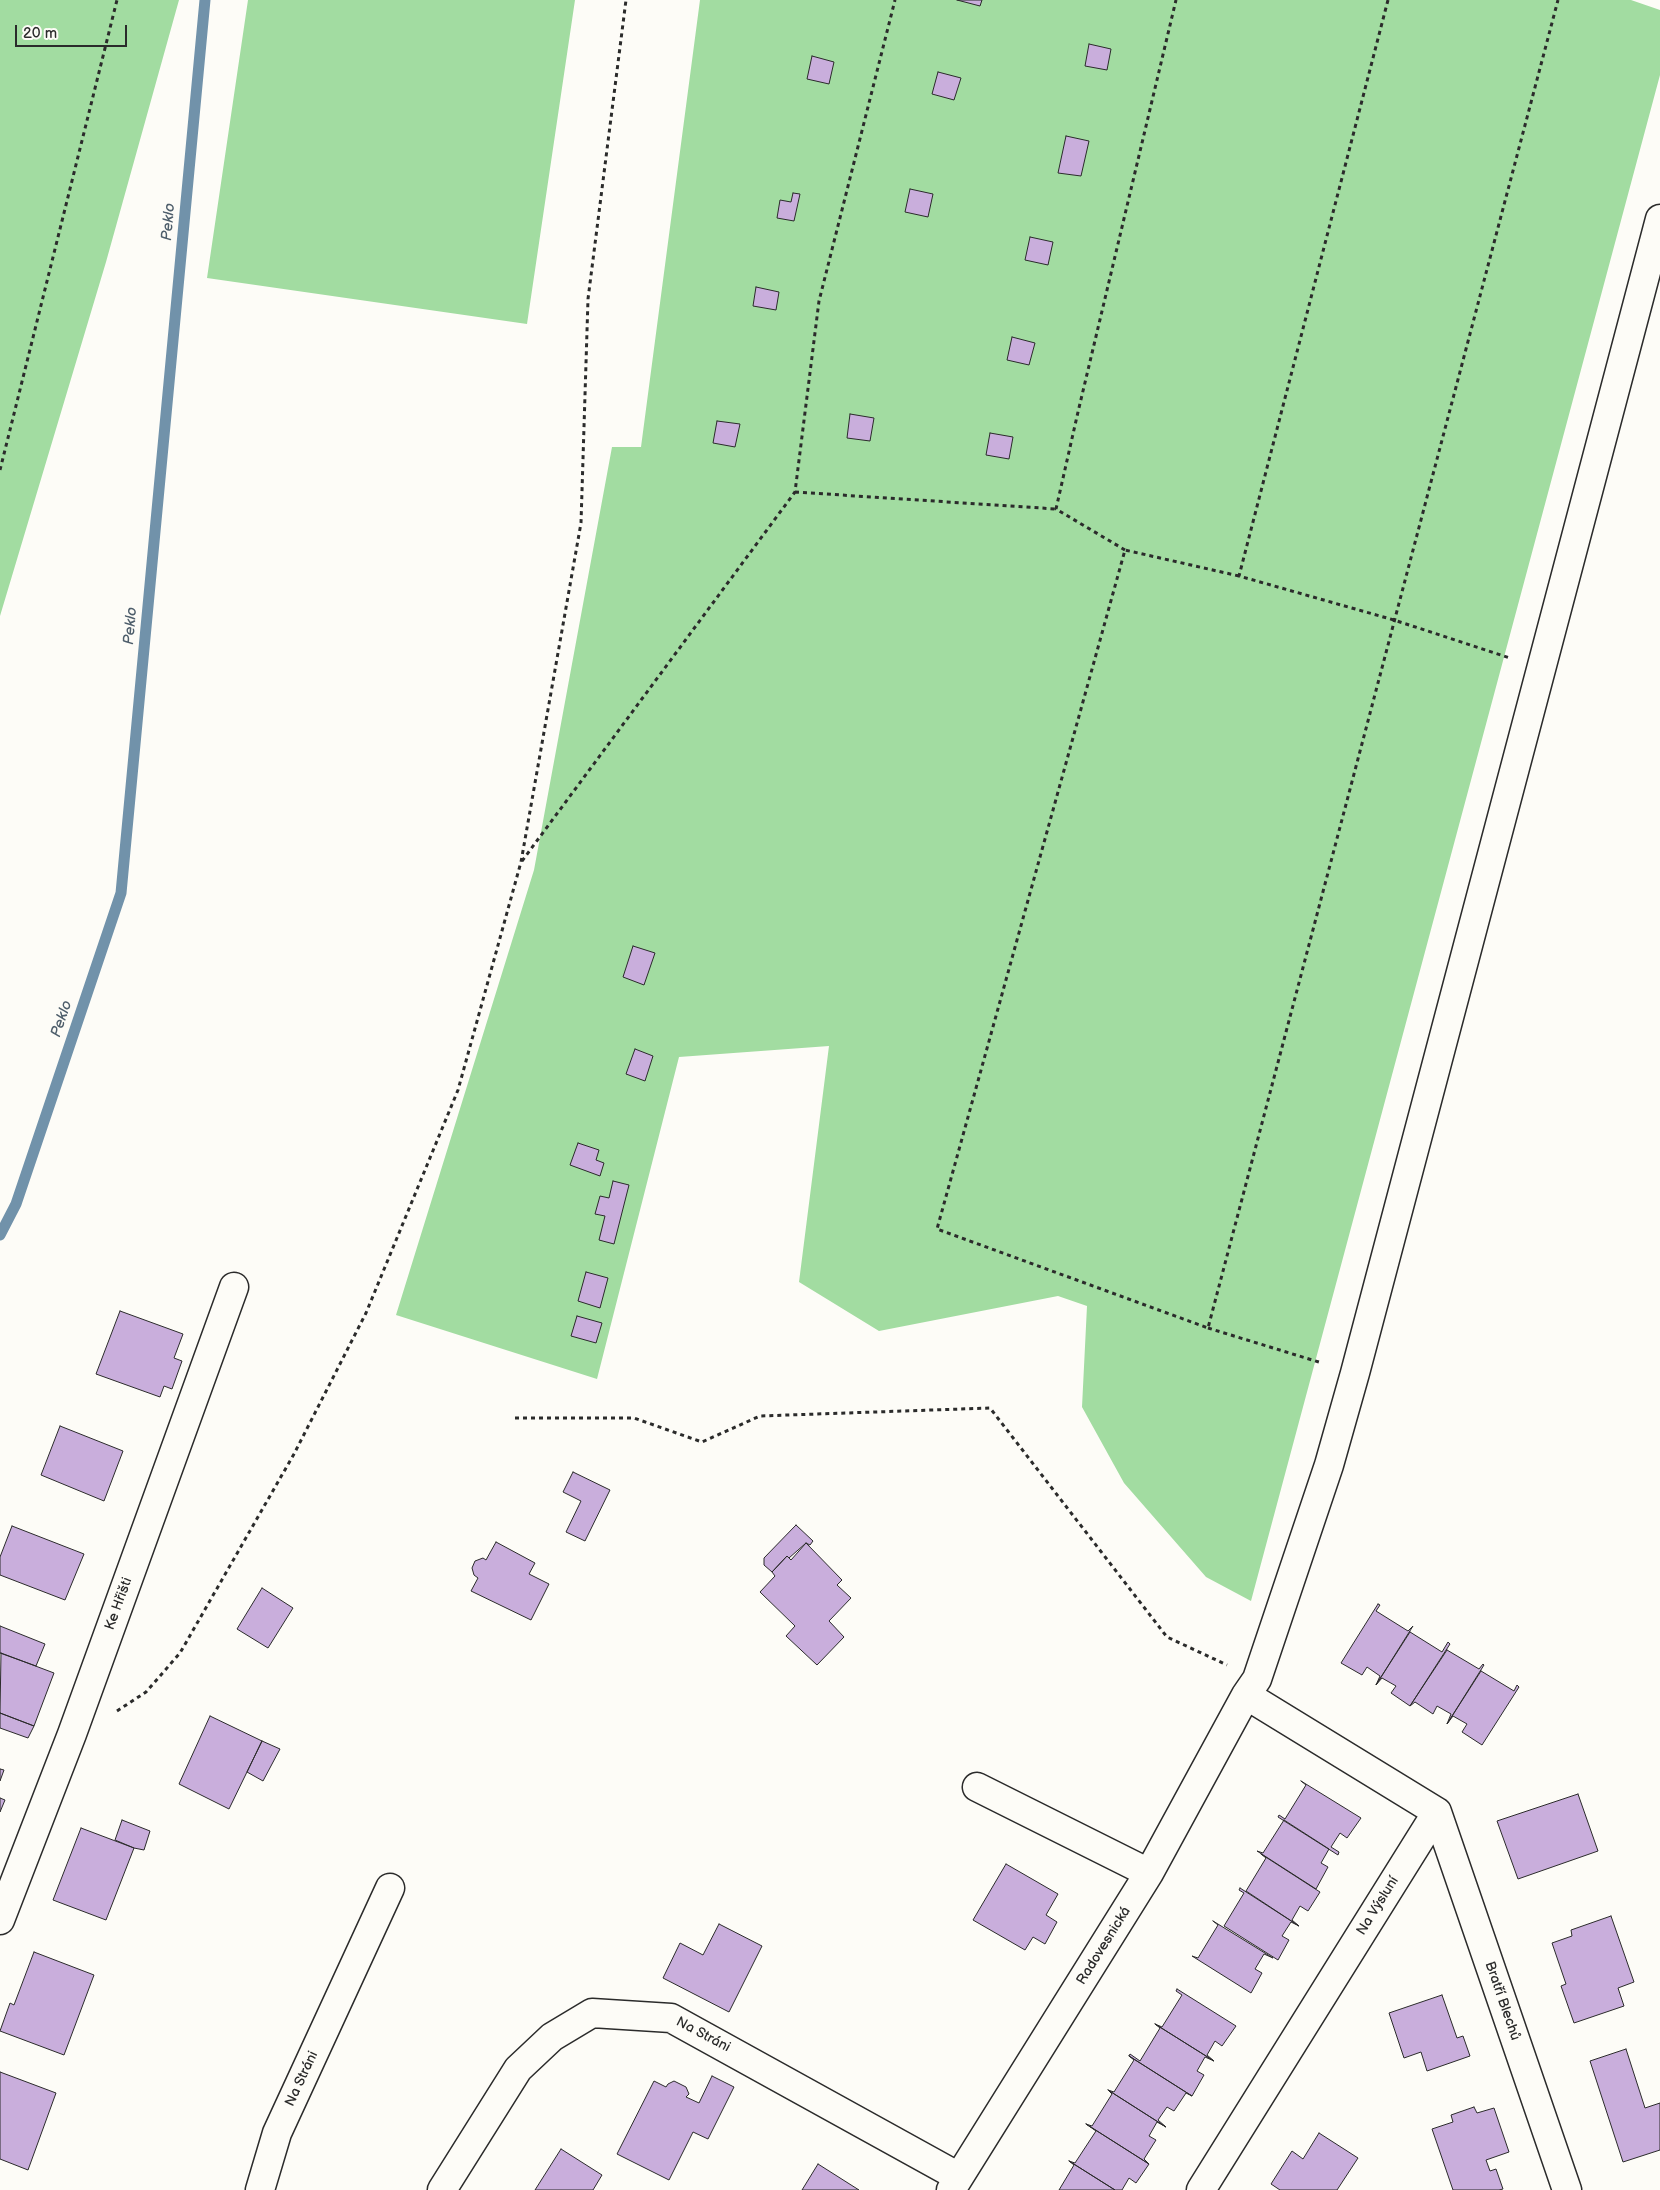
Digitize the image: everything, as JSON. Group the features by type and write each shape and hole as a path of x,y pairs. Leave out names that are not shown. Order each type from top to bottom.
{"street":[{"name":"Radovesnická","path":"955,2183 1149,1873 1252,1687 1330,1465 1660,219"},
{"name":"Ke Hřišti","path":"0,1920 72,1734 234,1287"},
{"path":"1252,1687 1437,1812"},
{"path":"977,1787 1149,1873"},
{"name":"Na Výsluní","path":"1201,2190 1437,1812"},
{"name":"Bratří Blechů","path":"1437,1812 1567,2190"},
{"name":"Na Stráni","path":"260,2190 277,2133 390,1888"},
{"name":"Na Stráni","path":"442,2190 518,2069 552,2036 592,2013 671,2018 955,2183"}],"path":[{"path":"0,470 117,0"},
{"path":"72,1734 113,1713 146,1692 180,1653 294,1454 366,1313 458,1090 521,862 581,523 588,299 626,0"},
{"path":"521,862 795,492 819,301 895,0"},
{"path":"1056,509 1176,0"},
{"path":"1239,576 1388,0"},
{"path":"1208,1328 1558,0"},
{"path":"795,492 1056,509 1125,550 1239,576 1394,620 1542,668"},
{"path":"1125,550 937,1229 1208,1328 1355,1373"},
{"path":"516,1418 634,1418 702,1442 760,1416 990,1408 1166,1636 1252,1687"}],"green space":[{"path":"0,0 179,0 106,262 0,616"},
{"path":"248,0 575,0 527,324 207,278"},
{"path":"700,0 1631,0 1660,10 1660,75 1251,1601 1206,1577 1124,1483 1082,1407 1087,1306 1058,1296 879,1331 799,1282 829,1046 679,1057 597,1379 396,1315 534,870 612,447 641,447"}],"building":[{"path":"957,0 982,0 980,6"},
{"path":"1089,44 1111,49 1107,70 1085,66"},
{"path":"812,56 834,62 829,84 807,79"},
{"path":"938,72 961,78 954,100 932,94"},
{"path":"1066,136 1089,141 1081,176 1058,173"},
{"path":"910,189 933,194 928,217 905,212"},
{"path":"793,193 800,194 794,221 777,218 780,200 791,202"},
{"path":"1030,237 1053,242 1048,265 1025,260"},
{"path":"756,287 779,292 776,310 753,306"},
{"path":"1012,337 1035,343 1029,365 1007,360"},
{"path":"850,414 874,418 870,441 847,438"},
{"path":"717,421 740,424 735,447 713,443"},
{"path":"990,433 1013,437 1009,459 986,455"},
{"path":"633,946 655,953 644,985 623,977"},
{"path":"635,1049 653,1056 645,1081 626,1074"},
{"path":"578,1143 599,1150 596,1160 604,1163 600,1176 570,1165"},
{"path":"613,1181 629,1185 614,1244 599,1240 605,1216 595,1214 600,1196 609,1198"},
{"path":"586,1272 608,1278 600,1308 578,1301"},
{"path":"120,1311 183,1334 174,1358 182,1361 172,1389 164,1386 160,1397 96,1374"},
{"path":"577,1316 602,1323 596,1343 571,1336"},
{"path":"60,1426 123,1451 104,1501 41,1475"},
{"path":"573,1472 610,1490 585,1541 566,1532 581,1501 563,1492"},
{"path":"796,1525 813,1541 810,1545 806,1543 789,1558 787,1556 772,1572 764,1565 764,1558"},
{"path":"12,1526 84,1554 65,1600 0,1575 0,1557"},
{"path":"496,1542 535,1563 529,1574 549,1584 531,1620 471,1591 478,1578 474,1575 472,1568 475,1561 483,1558 486,1560"},
{"path":"806,1543 842,1580 837,1585 851,1598 829,1621 844,1637 817,1665 786,1636 795,1626 760,1592 775,1576 772,1572 787,1556 791,1560"},
{"path":"262,1588 293,1608 268,1648 237,1629"},
{"path":"1378,1604 1380,1605 1376,1611 1408,1631 1413,1626 1376,1685 1380,1676 1367,1667 1362,1675 1341,1663"},
{"path":"0,1626 45,1644 36,1666 0,1653"},
{"path":"1410,1632 1442,1652 1448,1642 1450,1644 1410,1706 1391,1693 1396,1686 1382,1678 1376,1685"},
{"path":"1447,1650 1479,1669 1484,1665 1447,1724 1451,1714 1437,1706 1433,1714 1415,1702 1410,1706"},
{"path":"1,1653 54,1673 34,1726 0,1713"},
{"path":"1481,1671 1514,1691 1517,1685 1519,1687 1482,1745 1462,1732 1467,1724 1453,1716 1447,1724"},
{"path":"0,1713 34,1726 28,1738 0,1728"},
{"path":"210,1716 262,1741 229,1809 179,1784"},
{"path":"262,1741 280,1749 263,1781 247,1772"},
{"path":"0,1769 4,1770 0,1781"},
{"path":"1301,1781 1361,1818 1347,1838 1340,1833 1331,1847 1339,1852 1338,1855 1278,1817 1279,1815 1285,1819 1306,1785"},
{"path":"1578,1794 1598,1851 1518,1879 1497,1821"},
{"path":"0,1798 5,1800 0,1812"},
{"path":"122,1820 150,1831 144,1850 115,1840"},
{"path":"1284,1820 1329,1849 1321,1863 1328,1867 1316,1889 1257,1851 1263,1853"},
{"path":"81,1828 134,1848 106,1920 53,1900"},
{"path":"1261,1854 1320,1892 1308,1911 1300,1906 1292,1920 1299,1926 1246,1891 1266,1858"},
{"path":"1006,1864 1058,1894 1046,1915 1057,1922 1045,1944 1033,1937 1025,1950 973,1920"},
{"path":"1240,1888 1299,1926 1291,1922 1282,1936 1289,1940 1278,1960 1224,1926 1244,1893 1239,1890"},
{"path":"1611,1916 1634,1982 1618,1988 1624,2006 1574,2023 1561,1986 1566,1984 1552,1943 1572,1936 1571,1930"},
{"path":"1213,1921 1273,1958 1264,1954 1255,1969 1262,1973 1251,1993 1192,1956 1198,1958 1218,1925"},
{"path":"719,1924 762,1946 729,2012 663,1978 680,1943 703,1955"},
{"path":"34,1952 94,1975 64,2055 0,2031 10,2003 14,2005"},
{"path":"1177,1989 1236,2026 1222,2046 1215,2041 1207,2055 1214,2061 1155,2024 1162,2027 1182,1995 1176,1991"},
{"path":"1442,1995 1457,2038 1463,2036 1470,2056 1427,2071 1421,2052 1404,2058 1389,2013"},
{"path":"1155,2024 1214,2061 1205,2057 1197,2071 1204,2075 1192,2096 1129,2056 1130,2054 1140,2061 1160,2028"},
{"path":"1626,2049 1645,2108 1660,2103 1660,2150 1623,2162 1590,2061"},
{"path":"1129,2056 1192,2096 1186,2093 1174,2111 1167,2107 1158,2120 1166,2127 1108,2090 1114,2092 1134,2060"},
{"path":"0,2072 56,2093 28,2170 0,2159"},
{"path":"712,2076 734,2087 708,2139 693,2132 669,2180 617,2154 654,2081 666,2087 674,2081 686,2087 689,2094 686,2097 699,2103"},
{"path":"1108,2090 1166,2127 1157,2122 1149,2136 1156,2140 1144,2159 1149,2164 1086,2124 1092,2126 1112,2094"},
{"path":"1474,2107 1477,2113 1494,2108 1509,2152 1486,2160 1490,2171 1496,2169 1503,2189 1453,2190 1432,2129 1453,2122 1451,2115"},
{"path":"1086,2124 1149,2164 1136,2183 1129,2178 1122,2190 1115,2190 1069,2161 1075,2163 1096,2131"},
{"path":"1319,2133 1358,2158 1337,2190 1280,2190 1271,2184 1292,2151 1303,2159"},
{"path":"561,2149 602,2175 593,2190 535,2190"},
{"path":"1069,2161 1115,2190 1059,2190 1074,2165"},
{"path":"818,2164 859,2190 802,2190"}],"waterway":[{"name":"Peklo","path":"0,1235 16,1204 121,893 205,0"}]}
